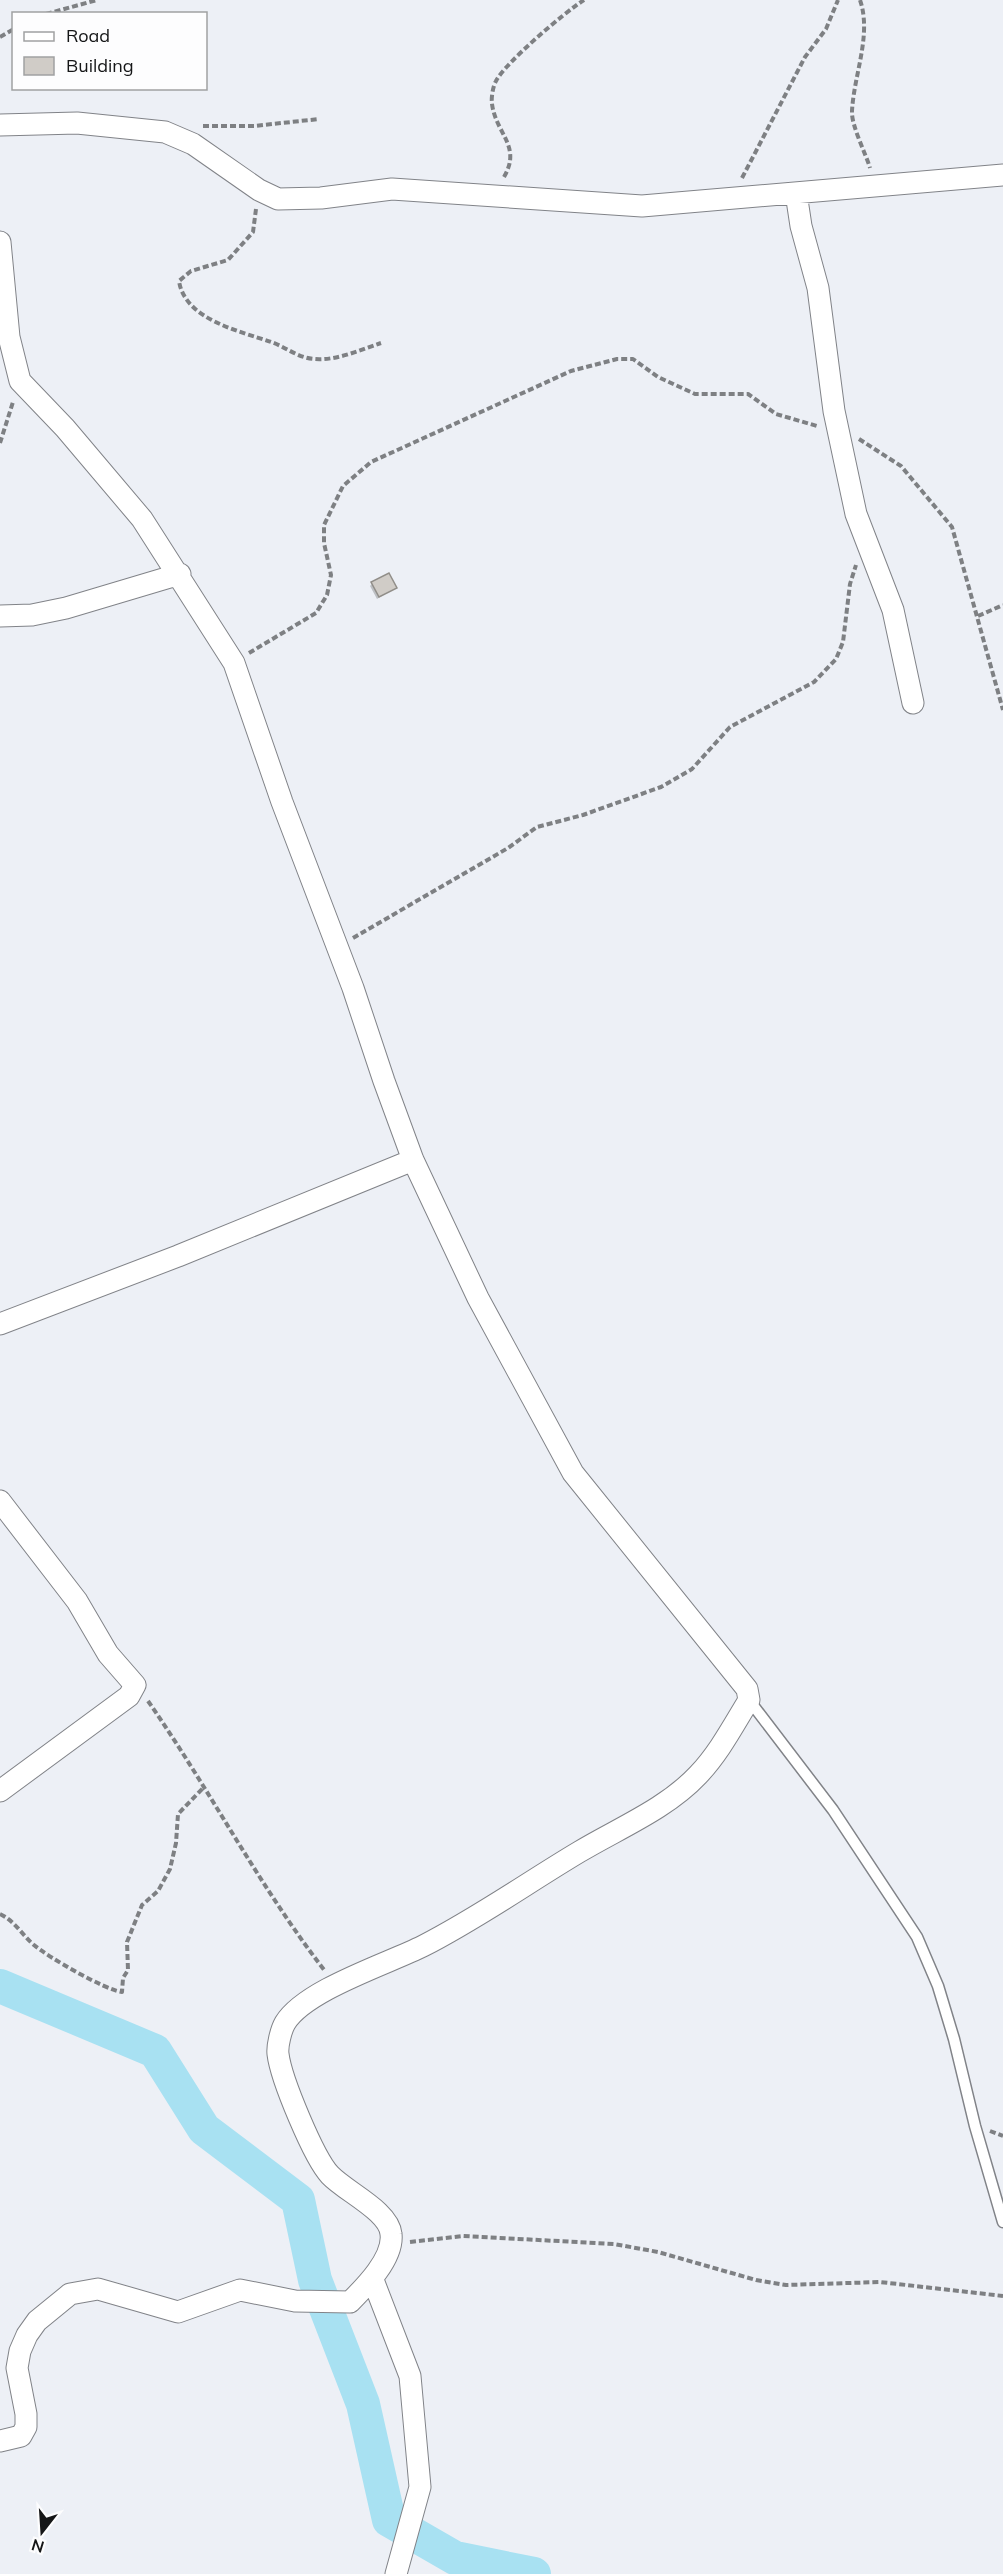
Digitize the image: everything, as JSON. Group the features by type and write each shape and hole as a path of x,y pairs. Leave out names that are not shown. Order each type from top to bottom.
{"street":[{"path":"0,125 77,123 165,132 193,144 259,190 278,199 321,198 392,189 642,206 1003,175"},
{"path":"796,193 801,226 818,288 838,431 856,514 892,610 913,703"},
{"path":"0,243 12,375 65,428 142,519 180,574 234,663 282,802 413,1160 478,1298 573,1473 747,1689 749,1700 719,1751 696,1777 658,1807 536,1878 471,1920 307,2000 284,2024 278,2054 295,2107 318,2159 339,2183 378,2213 389,2226 391,2245 373,2280 350,2302 295,2301 240,2290 178,2312 98,2289 70,2294 49,2309 27,2335 17,2368 26,2427 21,2436 0,2441"},
{"path":"0,616 32,615 66,608 180,574"},
{"path":"0,1323 178,1256 413,1160"},
{"path":"0,1501 77,1601 108,1654 135,1685 129,1696 0,1791"},
{"path":"373,2280 410,2376 420,2487 396,2574"}],"lane":[{"path":"749,1700 833,1810 917,1938 938,1986 948,2018 1003,2222"}],"path":[{"path":"53,12 97,0"},
{"path":"573,0 582,2"},
{"path":"732,198 804,57 826,28 838,0"},
{"path":"860,0 864,14 864,29 852,111 877,186"},
{"path":"486,195 502,180 511,165 511,149 500,129 492,103 494,83 505,68 582,2"},
{"path":"197,126 254,126 319,119"},
{"path":"259,190 254,225 249,238 228,260 190,271 179,281 181,290 191,305 237,332 313,359 344,355 381,343"},
{"path":"234,663 316,613 327,595 331,575 324,543 324,525 343,486 371,462 571,371 617,359 633,359 658,377 695,394 748,394 776,414 855,437 901,466 952,526 1003,710"},
{"path":"0,442 12,375"},
{"path":"336,947 508,848 537,827 583,815 661,787 692,770 730,727 814,682 836,659 843,642 850,584 865,537"},
{"path":"978,616 1003,605"},
{"path":"141,1691 205,1786 298,1936 336,1986"},
{"path":"0,1914 11,1919 40,1950 84,1976 122,1992 123,1977 128,1971 127,1942 142,1905 158,1891 170,1869 176,1843 178,1814 205,1786"},
{"path":"391,2245 463,2236 614,2244 658,2252 747,2278 786,2285 880,2282 1003,2296"}],"building":[{"path":"389,573 397,588 379,597 371,582"}],"waterway":[{"path":"0,1986 155,2051 204,2129 298,2200 315,2280 363,2404 389,2520 455,2558 534,2574"}]}
